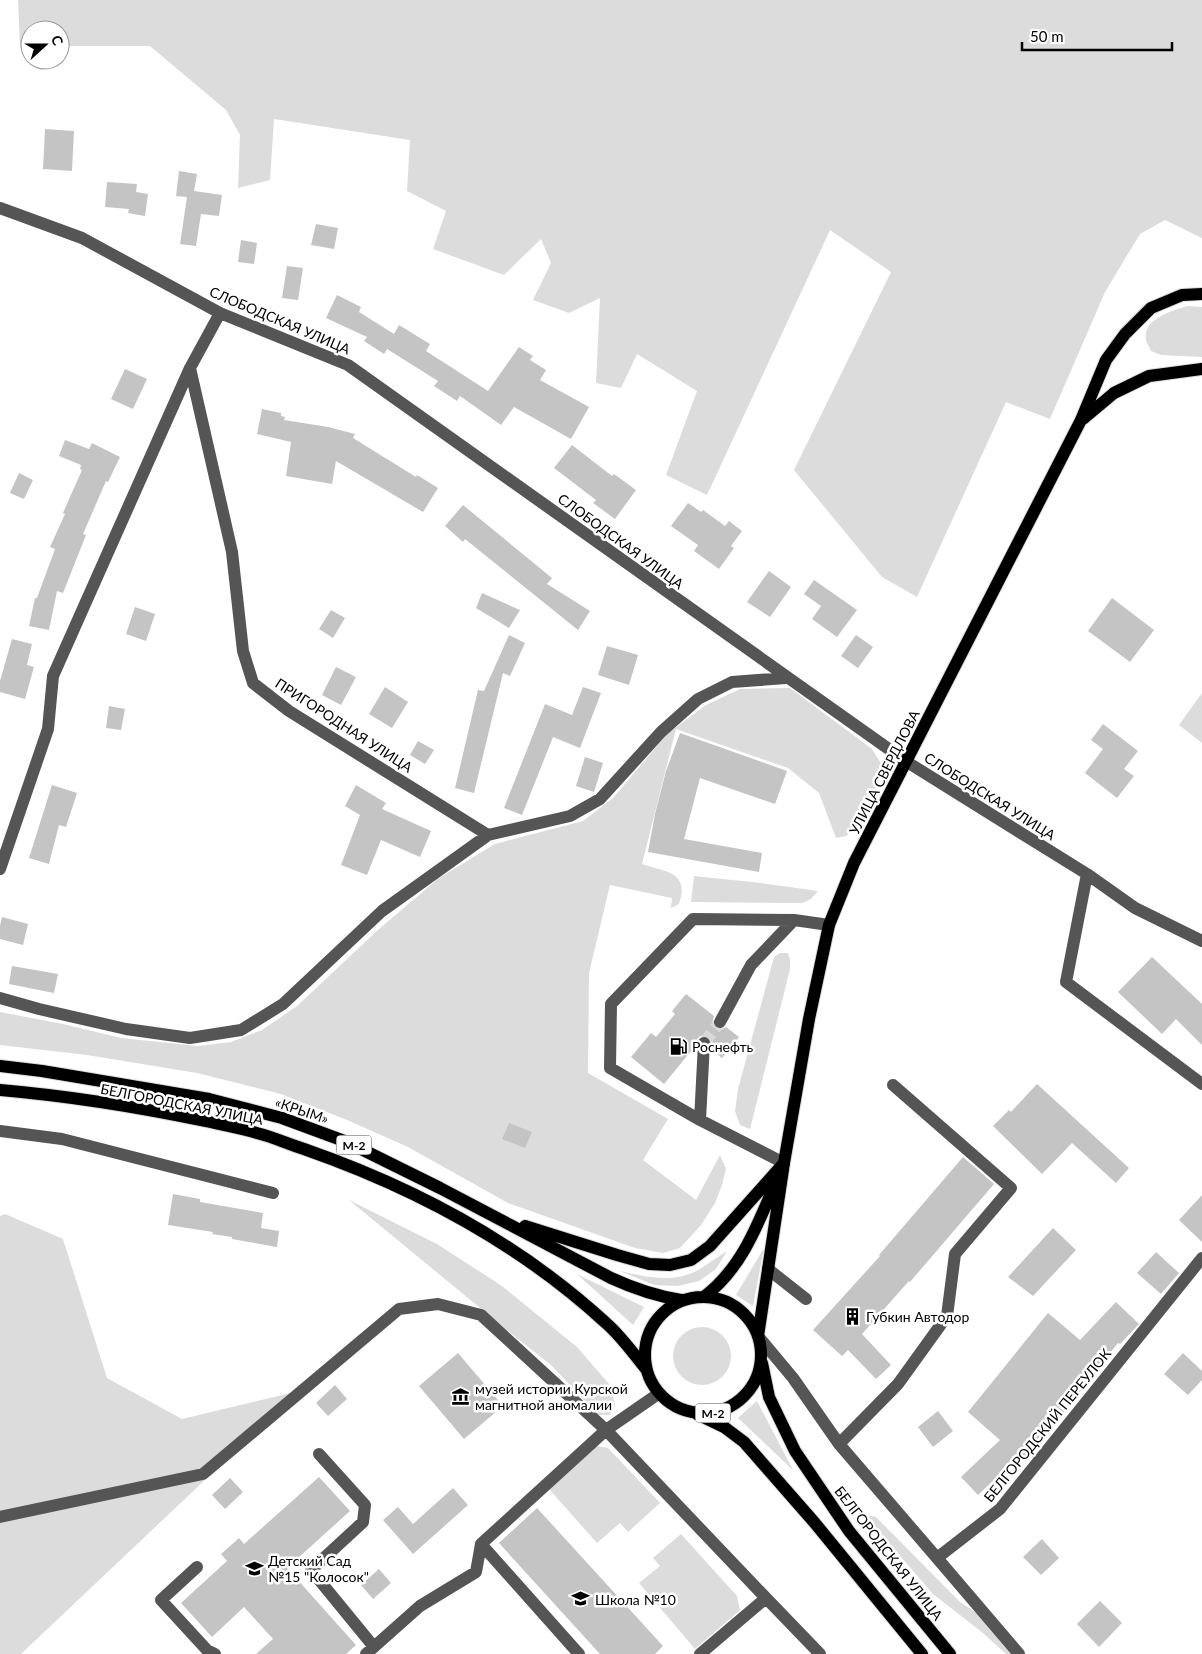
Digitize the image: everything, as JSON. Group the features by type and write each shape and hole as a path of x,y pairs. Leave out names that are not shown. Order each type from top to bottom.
{"main road":[{"name":"УЛИЦА СВЕРДЛОВА","path":"784,1162 809,1019 829,925 854,863 1081,420 1106,360 1125,334 1151,308 1182,295 1202,294"},
{"name":"УЛИЦА СВЕРДЛОВА","path":"1081,420 1114,393 1149,376 1202,369"},
{"name":"«КРЫМ»","path":"0,1066 42,1071 209,1099 282,1118 347,1142 440,1188 611,1278 638,1290 659,1297 681,1300 705,1296 724,1300 738,1308 749,1319 758,1336 761,1358 758,1374 751,1388 741,1400 721,1410 697,1414 683,1411 658,1394 646,1369 644,1353 647,1337 654,1323 664,1311 681,1300"},
{"name":"БЕЛГОРОДСКАЯ УЛИЦА","path":"0,1090 108,1103 257,1133 325,1156 381,1179 477,1228 519,1254 608,1324 646,1369"},
{"path":"487,1214 616,1255 650,1264 670,1265 691,1260 710,1246 784,1162"},
{"path":"758,1336 784,1162"},
{"path":"705,1296 729,1275 747,1246 784,1162"},
{"name":"БЕЛГОРОДСКАЯ УЛИЦА","path":"761,1358 769,1397 795,1451 849,1531 950,1654"},
{"name":"М-2","path":"697,1414 724,1427 744,1442 814,1522 922,1654"}],"street":[{"name":"СЛОБОДСКАЯ УЛИЦА","path":"0,208 82,238 220,313 348,365 786,678 907,762 1087,874 1135,908 1202,941"},
{"path":"0,869 48,729 53,676 190,368 220,313"},
{"name":"ПРИГОРОДНАЯ УЛИЦА","path":"190,368 232,552 243,650 252,683 289,712 488,835"},
{"path":"0,998 38,1009 126,1029 190,1038 240,1030 283,1004 382,911 488,835 570,816 600,799 661,732 698,699 732,682 786,678"},
{"path":"1087,874 1066,982 1202,1084"},
{"path":"784,1162 700,1120 610,1068 610,1004 693,919 794,920 829,925"},
{"path":"720,1022 750,966 794,920"},
{"path":"700,1120 704,1043"},
{"path":"839,1444 898,1384 947,1316 955,1254 1011,1188 893,1085"},
{"path":"0,1130 62,1139 273,1193"},
{"name":"БЕЛГОРОДСКИЙ ПЕРЕУЛОК","path":"937,1558 1000,1509 1202,1258"},
{"path":"768,1269 806,1298"},
{"path":"0,1517 203,1474 399,1309 438,1304 481,1315 606,1430 820,1654"},
{"path":"758,1336 792,1378 839,1444 1019,1654"},
{"path":"319,1454 365,1505 363,1522 311,1570 370,1650 420,1606 476,1572 482,1544 606,1430 658,1394"},
{"path":"482,1544 579,1654"},
{"path":"197,1567 162,1600 207,1650 215,1654"},
{"path":"700,1654 766,1598"}],"shaded area":[{"path":"18,0 1202,0 1202,238 1165,220 1140,234 1105,292 1050,419 1006,402 917,597 882,577 794,470 891,272 830,230 707,495 666,475 697,391 637,354 621,388 596,383 600,298 569,313 533,300 551,263 541,239 504,275 433,249 446,211 407,191 410,140 274,119 270,180 238,188 240,135 226,110 150,46 70,46 70,20 20,20 20,47"},
{"path":"1188,306 1202,307 1202,357 1161,355 1151,351 1146,340 1149,326 1167,313"},
{"path":"790,688 872,749 882,765 881,776 855,829 846,836 836,838 819,793 788,768 676,729 642,864 667,871 678,879 682,893 679,904 671,908 672,898 610,885 589,973 588,1073 668,1119 643,1160 696,1200 720,1155 726,1169 715,1203 701,1225 680,1248 663,1253 635,1248 508,1203 408,1147 281,1094 197,1073 87,1055 0,1045 0,1012 63,1024 121,1038 198,1046 231,1042 262,1030 297,1006 379,929 439,878 495,844 583,821 613,798 667,734 706,705 740,689"},
{"path":"1202,693 1202,743 1179,725"},
{"path":"694,876 818,891 811,899 802,903 691,902"},
{"path":"780,953 788,953 790,969 750,1129 740,1125 735,1111 738,1089 774,957"},
{"path":"349,1200 437,1244 502,1286 577,1347 609,1384 615,1404 610,1415 598,1415 551,1365"},
{"path":"5,1214 63,1239 107,1378 182,1419 299,1391 21,1654 0,1654 0,1216"},
{"path":"764,1248 753,1306 736,1295"},
{"path":"727,1251 716,1269 699,1281 678,1286 654,1285 620,1271 651,1277 671,1278 690,1274"},
{"path":"577,1274 644,1307 633,1325"},
{"path":"696,1327 708,1327 723,1335 731,1350 731,1362 723,1377 708,1385 696,1385 681,1377 673,1362 673,1350 681,1335"},
{"path":"757,1401 793,1470 738,1418"},
{"path":"597,1446 608,1448 660,1503 628,1532 620,1523 597,1543 549,1489"},
{"path":"864,1514 876,1517 960,1602 1004,1631 1023,1654 1006,1654 983,1633 933,1594"},
{"path":"681,1534 737,1596 740,1610 695,1649 639,1583 660,1566 653,1558"}],"building":[{"path":"45,129 74,131 72,171 43,169"},
{"path":"179,171 197,174 194,191 222,195 219,216 201,214 196,246 180,244 187,197 176,196"},
{"path":"107,182 137,184 136,192 148,194 145,216 128,213 129,209 105,207"},
{"path":"316,224 338,228 334,249 311,245"},
{"path":"241,240 257,243 254,264 238,262"},
{"path":"287,266 303,268 298,300 282,298"},
{"path":"337,295 361,307 359,312 394,334 399,325 430,344 426,351 488,391 519,347 533,356 530,360 546,370 540,380 589,407 571,439 514,407 501,425 460,396 457,401 434,386 438,381 387,349 384,354 364,341 367,337 326,318"},
{"path":"125,369 147,379 133,409 111,399"},
{"path":"262,409 281,413 281,416 285,417 284,420 328,427 355,434 353,438 416,477 417,475 438,488 423,512 336,461 332,484 286,476 291,442 257,434"},
{"path":"65,440 89,449 92,443 120,457 108,482 106,481 83,534 86,535 63,593 57,591 49,630 29,626 35,598 37,598 55,549 50,547 82,470 80,469 81,465 59,456"},
{"path":"572,445 612,476 614,474 636,490 615,519 593,503 596,500 554,468"},
{"path":"19,473 33,480 24,499 10,493"},
{"path":"688,503 701,512 703,510 725,526 729,521 742,531 731,546 734,548 719,569 694,551 698,545 671,526"},
{"path":"463,505 552,578 547,584 590,611 578,630 465,539 463,542 445,526"},
{"path":"769,571 791,587 770,617 747,602"},
{"path":"814,580 857,610 837,637 812,619 821,606 804,594"},
{"path":"482,593 520,610 509,628 476,608"},
{"path":"1112,598 1154,630 1130,662 1088,631"},
{"path":"135,607 155,614 146,641 126,634"},
{"path":"331,610 345,618 333,638 319,629"},
{"path":"509,635 525,643 510,676 503,673 474,793 455,788 478,690 484,691"},
{"path":"856,635 873,647 858,668 841,656"},
{"path":"12,639 32,644 27,665 34,667 25,699 0,692 0,681"},
{"path":"607,646 638,655 629,685 598,675"},
{"path":"336,667 356,677 341,705 322,695"},
{"path":"385,687 408,702 392,728 369,714"},
{"path":"583,687 601,693 580,748 553,737 522,815 504,808 545,704 572,715"},
{"path":"109,706 125,709 121,730 106,728"},
{"path":"1103,724 1138,751 1124,769 1134,776 1117,798 1085,773 1103,749 1091,740"},
{"path":"680,733 787,771 775,804 700,778 684,839 762,853 759,872 648,852 666,771"},
{"path":"418,741 434,750 425,764 410,755"},
{"path":"585,757 603,763 594,792 576,786"},
{"path":"52,785 77,793 66,827 59,825 49,864 29,858"},
{"path":"356,785 386,803 382,809 431,831 420,857 381,840 367,875 341,865 360,815 345,806"},
{"path":"2,917 28,924 23,945 0,939"},
{"path":"1152,957 1202,1004 1202,1045 1176,1019 1162,1034 1118,992"},
{"path":"12,966 58,974 54,993 9,984"},
{"path":"686,994 714,1016 712,1023 716,1029 721,1030 726,1027 739,1037 722,1058 712,1050 709,1036 700,1036 697,1039 696,1045 664,1084 631,1057 651,1033 656,1037 675,1014 672,1011"},
{"path":"1037,1084 1129,1168 1116,1183 1072,1143 1042,1174 993,1126 1009,1110 1011,1112"},
{"path":"509,1123 532,1132 525,1148 502,1139"},
{"path":"963,1157 994,1184 910,1282 862,1334 891,1365 876,1379 848,1350 842,1356 813,1330 880,1256"},
{"path":"173,1194 200,1199 200,1202 263,1213 261,1228 279,1231 277,1247 232,1239 232,1237 212,1234 213,1232 168,1225"},
{"path":"1202,1195 1202,1242 1179,1220"},
{"path":"1053,1228 1076,1250 1033,1296 1008,1277"},
{"path":"1156,1252 1179,1273 1161,1294 1137,1273"},
{"path":"1116,1302 1139,1324 1120,1344 1118,1343 1025,1461 1019,1456 978,1495 961,1477 1000,1440 968,1412 1048,1313 1080,1340"},
{"name":"музей истории Курской магнитной аномалии","path":"458,1353 503,1406 464,1439 419,1386"},
{"path":"1183,1353 1202,1371 1202,1380 1188,1395 1164,1374"},
{"path":"335,1385 347,1399 328,1416 316,1403"},
{"path":"938,1411 953,1431 933,1447 918,1427"},
{"path":"319,1477 350,1511 287,1568 356,1645 346,1654 256,1654 273,1639 244,1607 212,1637 181,1603 227,1561 221,1554 239,1538 244,1544"},
{"path":"230,1478 243,1492 225,1509 212,1495"},
{"path":"453,1488 468,1505 413,1554 383,1520 398,1507 413,1524"},
{"path":"537,1508 663,1646 655,1654 600,1654 499,1543"},
{"path":"1042,1539 1059,1558 1041,1575 1023,1557"},
{"path":"379,1569 391,1583 373,1599 361,1585"},
{"path":"1100,1601 1122,1623 1099,1647 1077,1624"}],"tunnel":[{"path":"704,1043 720,1022"}],"place":[{"name":"Роснефть","path":"678,1046"},
{"name":"Губкин Автодор","path":"852,1316"},
{"name":"музей истории Курской магнитной аномалии","path":"461,1396"},
{"name":"Детский Сад №15 \"Колосок\"","path":"254,1568"},
{"name":"Школа №10","path":"581,1599"}]}
